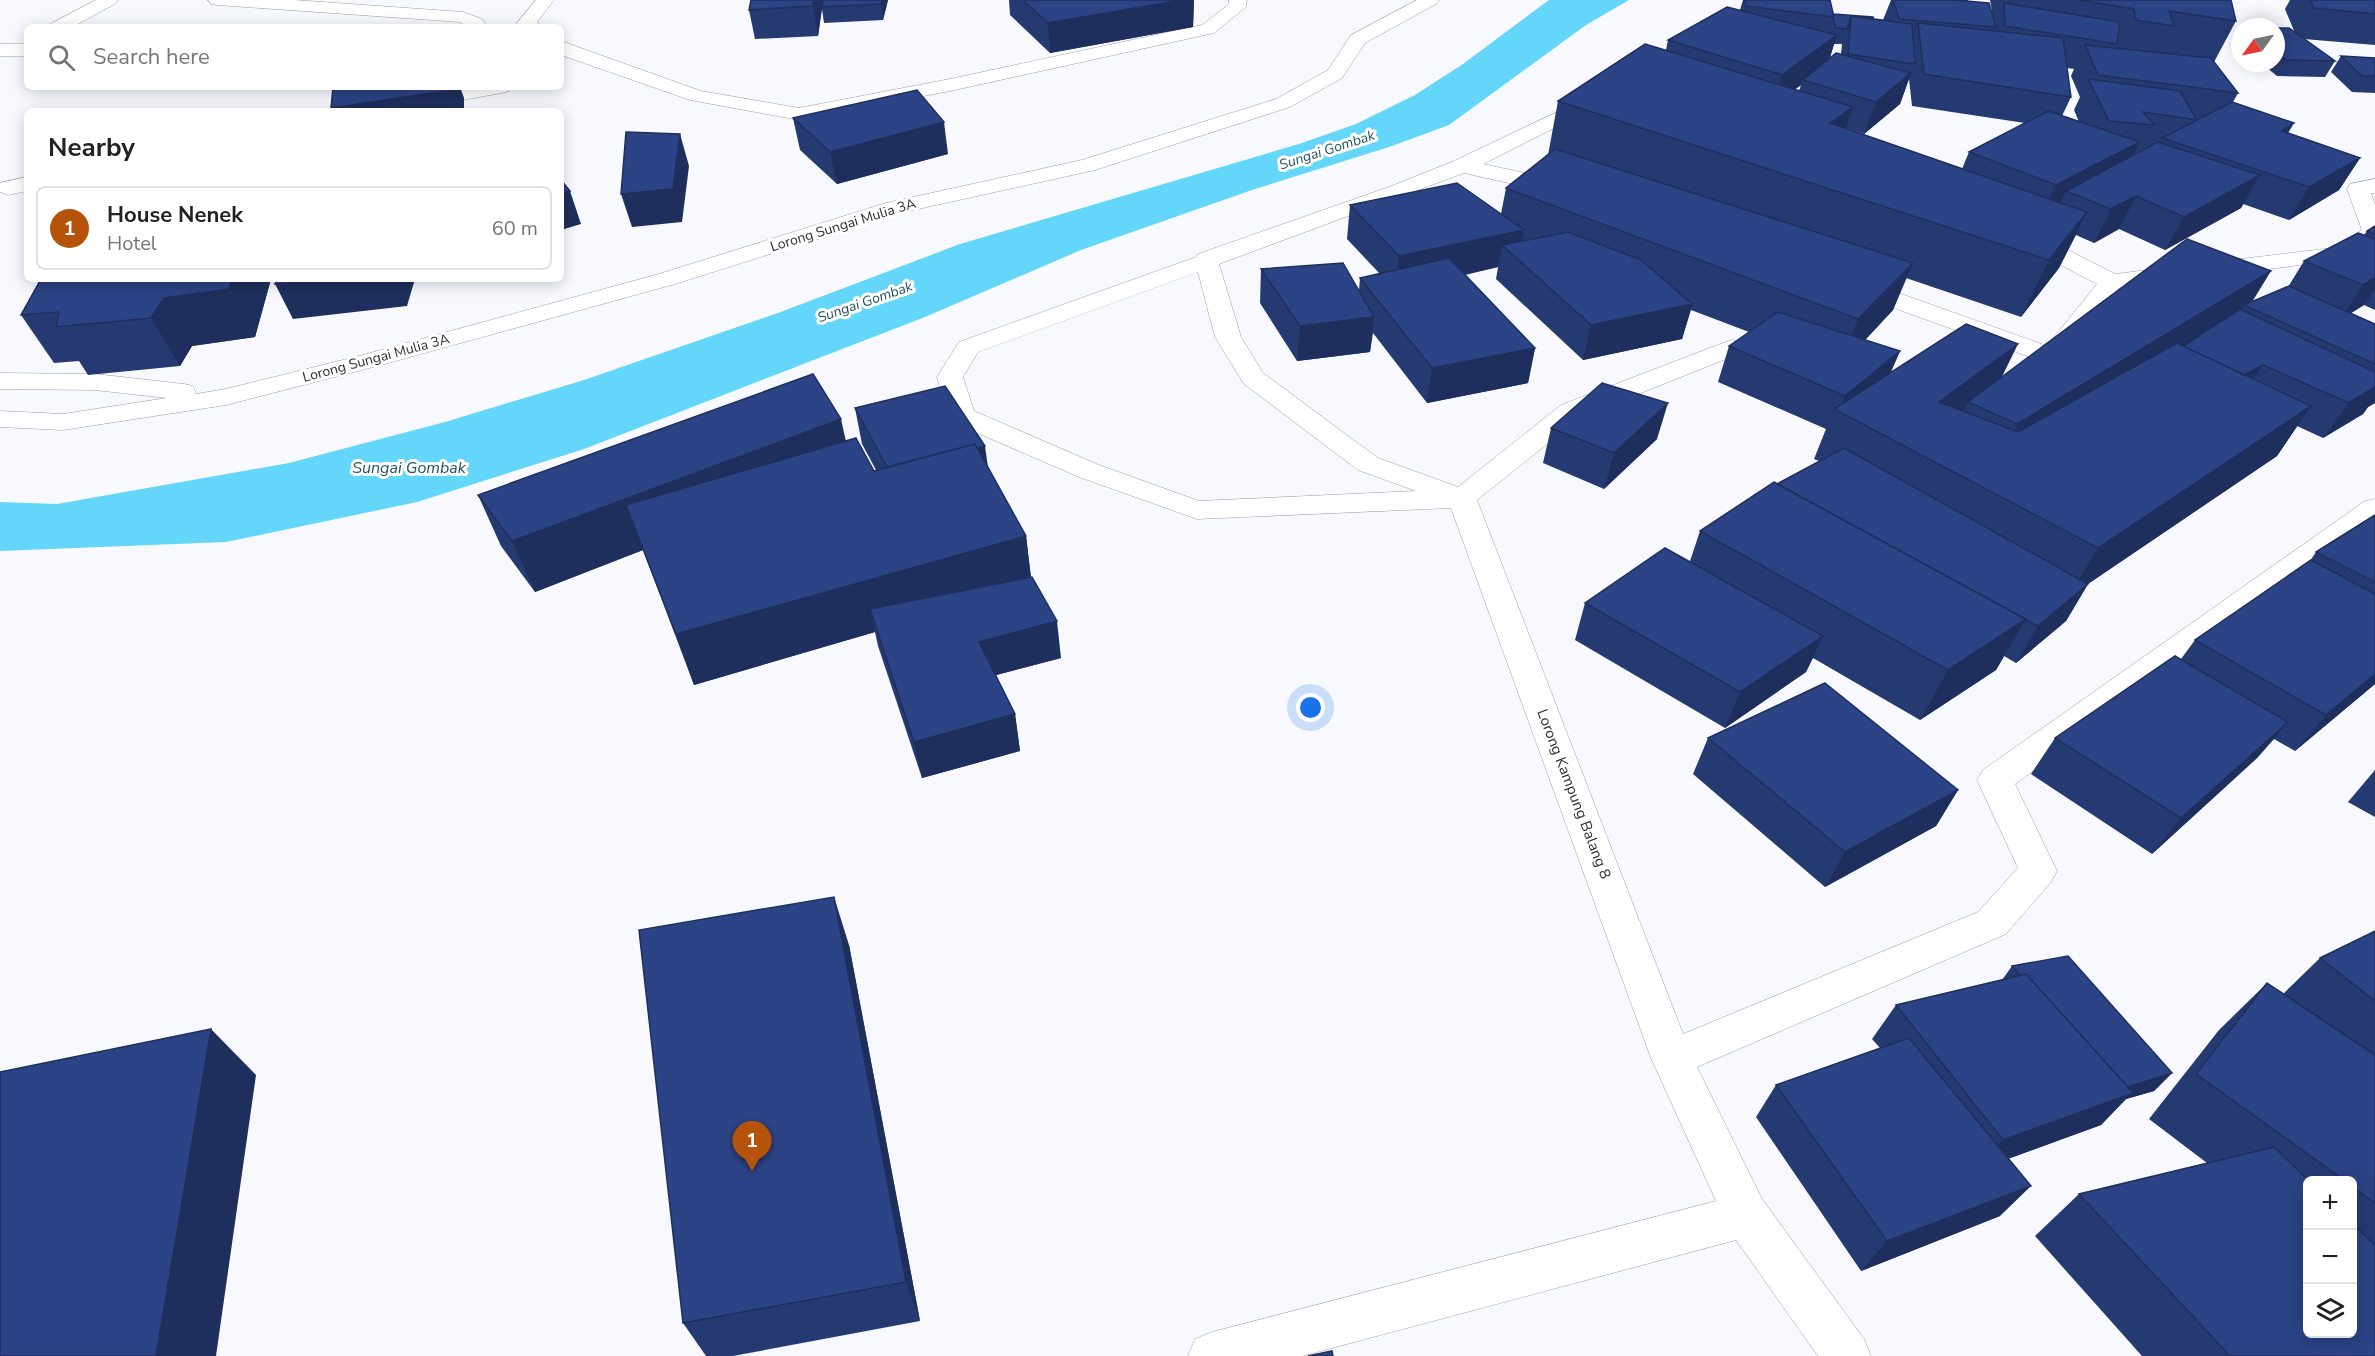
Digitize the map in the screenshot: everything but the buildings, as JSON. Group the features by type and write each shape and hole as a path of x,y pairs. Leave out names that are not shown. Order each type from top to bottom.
{"street":[{"path":"64,24 109,0"},
{"path":"217,0 463,17 475,24"},
{"path":"528,24 526,23 545,0"},
{"path":"564,48 571,53 697,96 799,114 950,85 1208,29 1237,7 1238,0"},
{"name":"Lorong Sungai Mulia 3A","path":"0,419 63,422 226,397 372,360 667,279 894,208 1087,165 1283,103 1335,74 1358,39 1430,0"},
{"path":"0,50 24,50"},
{"path":"572,75 613,68"},
{"path":"1619,88 1462,166 1397,192 1206,259 968,347 950,377 962,416 1089,471 1197,510 1462,498 1571,411 1732,348"},
{"path":"381,108 485,90"},
{"path":"1462,166 1588,195"},
{"path":"2008,229 2111,282 2339,254 2374,232 2356,185"},
{"path":"1206,259 1228,337 1252,378 1368,464 1462,498"},
{"path":"1840,280 2044,364 2111,282"},
{"name":"Lorong Sungai Mulia 3A","path":"0,381 95,382 226,397"},
{"name":"Lorong Kampung Balang 8","path":"1462,498 1672,1058 1746,1215 1847,1356"},
{"path":"1672,1058 1992,923 2038,871 1995,780 2375,508"},
{"path":"1212,1356 1746,1215"}],"water":[{"name":"Sungai Gombak","path":"1549,0 1629,0 1586,25 1449,125 1389,147 1252,190 1081,250 925,317 584,449 417,502 226,542 0,551 0,502 57,504 289,463 445,422 584,380 778,313 960,244 1299,144 1356,124 1415,95 1463,64"}],"place":[{"name":"House Nenek","path":"752,1171"}]}
